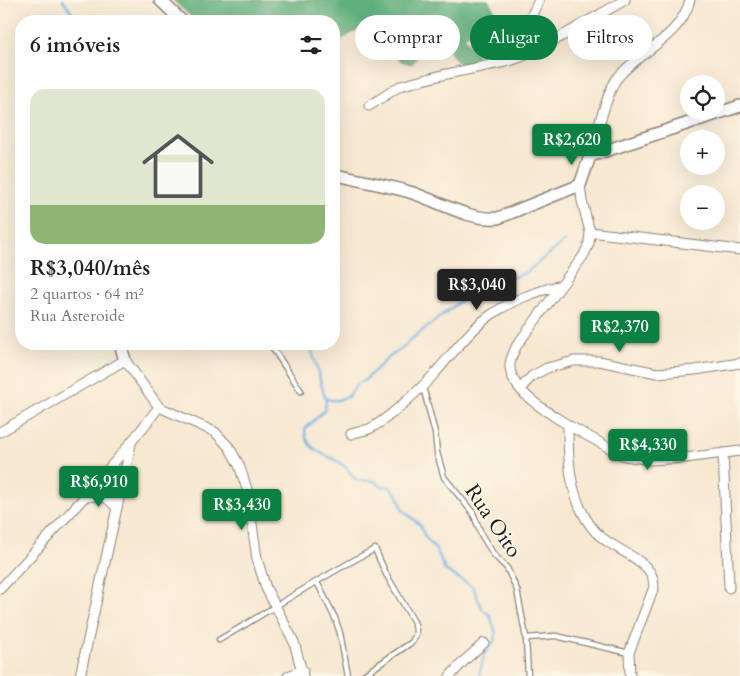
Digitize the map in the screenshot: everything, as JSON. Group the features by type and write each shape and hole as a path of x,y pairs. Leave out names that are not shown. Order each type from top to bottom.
{"street":[{"path":"160,0 176,15"},
{"path":"510,61 539,0"},
{"path":"369,106 400,86 510,61 536,51 625,0"},
{"path":"690,0 685,16 675,29 616,78 580,184 582,201 590,232 589,243 584,255 517,345 510,361 510,368 513,378 520,389 530,399 568,425 624,456 651,460 740,451"},
{"path":"590,156 740,106"},
{"path":"340,174 406,191 473,216 487,219 498,218 514,212 580,184"},
{"path":"590,232 740,250"},
{"path":"351,434 376,426 423,386 488,317 510,302 530,293 561,285"},
{"path":"123,350 125,360 159,407 215,432 229,447 239,465 246,489 257,559 266,588 294,642 303,673 288,676"},
{"path":"0,432 125,360"},
{"path":"520,389 532,376 547,368 574,361 599,361 657,373 695,370 740,363"},
{"path":"0,589 85,497 159,407"},
{"path":"568,425 570,479 578,505 590,526 600,537 642,562 653,577 654,587 628,653 630,676"},
{"path":"80,676 131,443"},
{"path":"723,453 730,588"},
{"path":"85,497 104,497 117,508"},
{"path":"450,676 484,643"}],"lane":[{"path":"274,350 302,391"},
{"name":"Rua Oito","path":"423,386 444,477 473,513 482,536 494,555 507,568 517,590 526,638 528,676"},
{"path":"219,640 342,566 375,549 386,574 417,630 412,642 362,676"},
{"path":"317,582 335,618 340,633 348,676"},
{"path":"526,638 556,636 628,653"}],"green space":[{"path":"173,0 488,0 496,13 493,15 470,15 470,32 464,37 470,46 470,60 480,60 482,63 458,63 456,60 460,60 460,15 355,15 355,31 340,40 340,15 189,15"},
{"path":"400,60 415,60 412,64"}],"waterway":[{"path":"63,0 73,15"},
{"path":"325,398 338,400 349,396 357,384 365,380 388,358 464,298 527,272 565,241"},
{"path":"312,350 326,401 325,410 305,429 309,443 318,452 343,465 356,480 374,481 381,486 390,487 398,496 403,510 421,526 424,535 438,553 445,570 473,587 482,609 490,615 496,634 493,643 484,655 479,676"}]}
